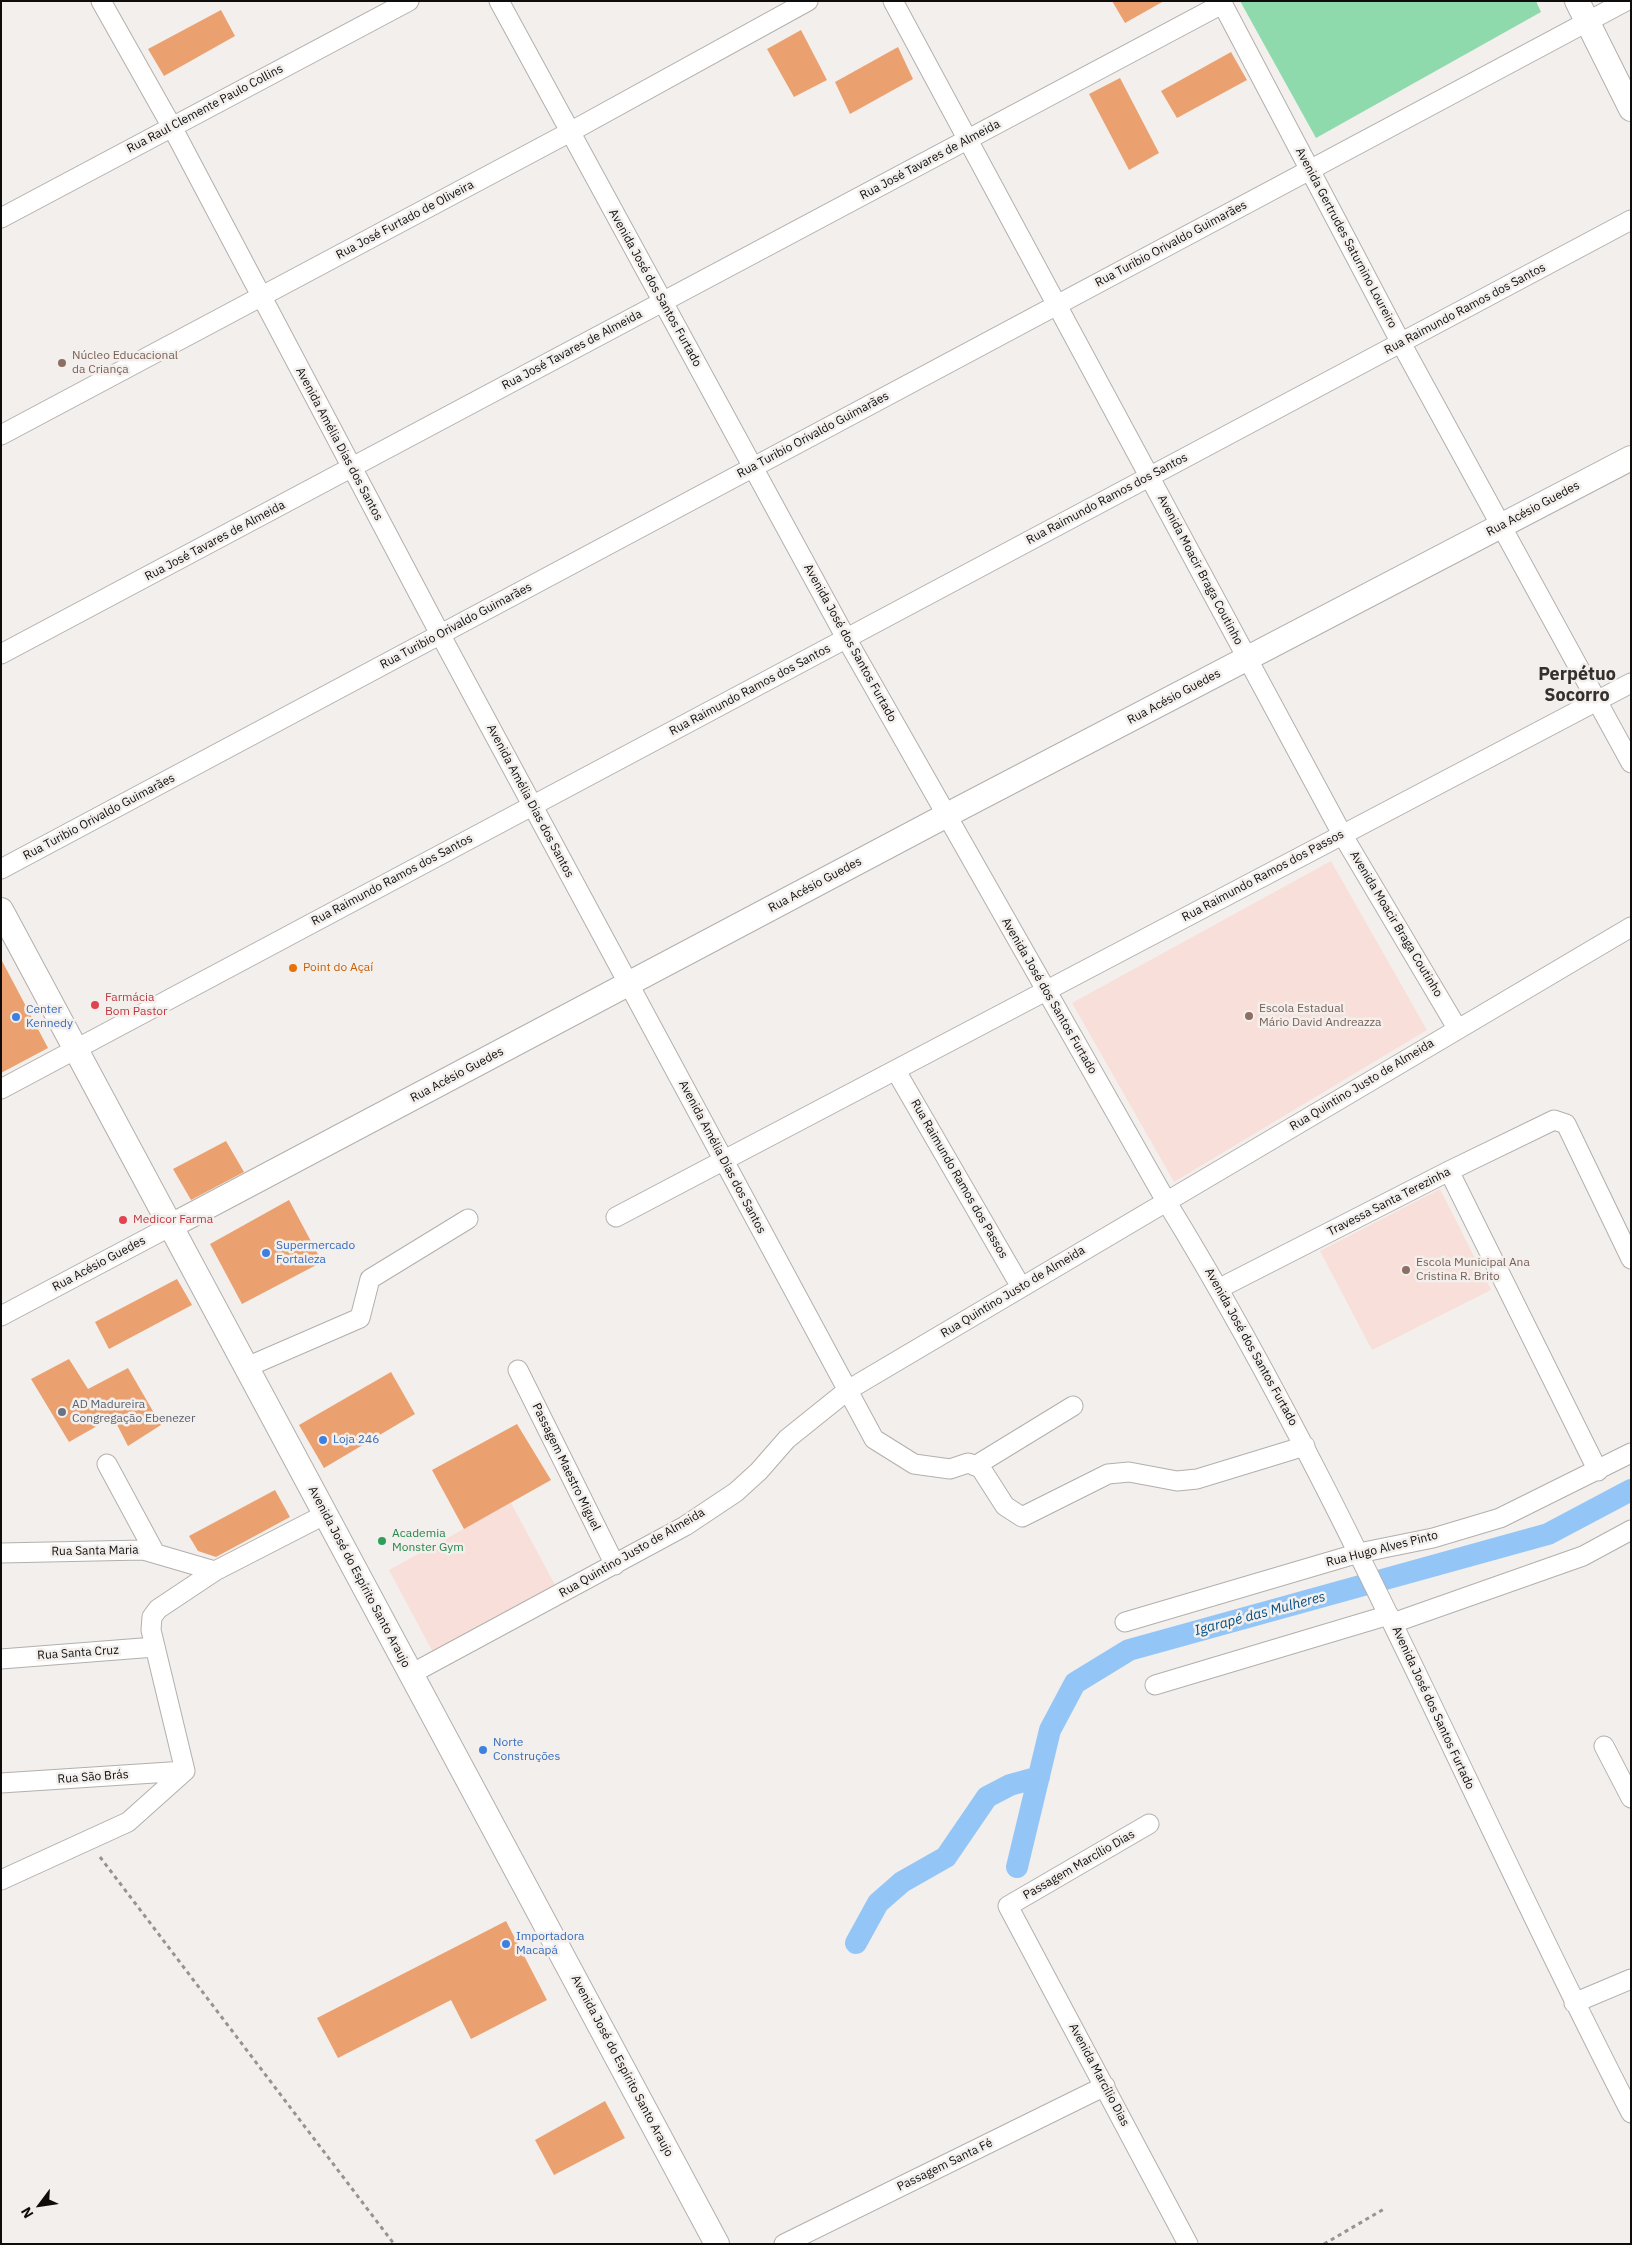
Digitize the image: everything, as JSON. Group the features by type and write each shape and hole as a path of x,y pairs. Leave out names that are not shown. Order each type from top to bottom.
{"street":[{"name":"Avenida Amélia Dias dos Santos","path":"101,1 172,127 351,468 874,1439 914,1464 950,1469 968,1463 975,1466"},
{"name":"Rua Raul Clemente Paulo Collins","path":"1,218 409,1"},
{"name":"Avenida José dos Santos Furtado","path":"499,1 846,638 1166,1200 1220,1288 1305,1446 1362,1560 1574,2003 1631,2113"},
{"name":"Rua José Furtado de Oliveira","path":"1,435 570,132 808,1"},
{"name":"Avenida Moacir Braga Coutinho","path":"893,1 1342,834 1457,1028"},
{"name":"Rua Turibio Orivaldo Guimarães","path":"1,869 1311,170 1582,12 1626,1"},
{"name":"Rua José Tavares de Almeida","path":"1,654 1222,3"},
{"name":"Avenida Gertrudes Saturnino Loureiro","path":"1222,3 1401,343 1631,763"},
{"path":"1582,12 1631,110"},
{"name":"Rua Raimundo Ramos dos Santos","path":"1,1089 1631,220"},
{"name":"Rua Acésio Guedes","path":"1,1316 947,815 1631,458"},
{"name":"Rua Raimundo Ramos dos Passos","path":"616,1217 724,1162 1046,989 1631,683"},
{"name":"Avenida José do Espírito Santo Araujo","path":"1,910 326,1514 711,2242"},
{"name":"Rua Quintino Justo de Almeida","path":"411,1674 685,1526 736,1492 759,1471 787,1439 848,1390 1166,1200 1631,927"},
{"name":"Rua Raimundo Ramos dos Passos","path":"896,1071 1022,1287"},
{"name":"Travessa Santa Terezinha","path":"1220,1288 1449,1171 1554,1120 1560,1120 1566,1124 1631,1259"},
{"path":"1449,1171 1598,1470"},
{"path":"246,1367 360,1318 370,1279 468,1219"},
{"name":"Passagem Maestro Miguel","path":"518,1370 614,1565"},
{"path":"975,1466 1073,1406"},
{"path":"975,1466 980,1467 1005,1506 1022,1517 1108,1474 1129,1472 1177,1481 1197,1479 1305,1446"},
{"name":"Rua Hugo Alves Pinto","path":"1125,1622 1362,1560 1500,1518 1631,1453"},
{"path":"107,1464 155,1553"},
{"path":"1,1880 128,1822 185,1771 150,1630 152,1617 158,1609 215,1571 326,1514"},
{"path":"1155,1685 1583,1556 1631,1530"},
{"name":"Rua Santa Maria","path":"1,1553 144,1550 215,1571"},
{"name":"Rua Santa Cruz","path":"1,1659 155,1648"},
{"path":"1604,1746 1631,1798"},
{"name":"Rua São Brás","path":"1,1783 185,1771"},
{"name":"Passagem Marcílio Dias","path":"1008,1906 1149,1824"},
{"name":"Avenida Marcílio Dias","path":"1008,1906 1188,2244"},
{"path":"1574,2003 1631,1978"},
{"name":"Passagem Santa Fé","path":"784,2244 1105,2086"}],"path":[{"path":"87,1840 394,2244"},
{"path":"1324,2244 1384,2208"}],"shaded area":[{"name":"Escola Estadual Mário David Andreazza","path":"1331,861 1427,1030 1174,1182 1072,1003"},
{"name":"Escola Municipal Ana Cristina R. Brito","path":"1440,1189 1491,1290 1372,1350 1320,1251"},
{"path":"511,1503 560,1594 437,1660 389,1570"}],"green space":[{"path":"1240,1 1536,1 1541,12 1316,138"}],"building":[{"path":"1112,1 1164,1 1125,23"},
{"path":"221,10 235,36 164,76 148,49"},
{"path":"801,30 827,80 794,97 767,49"},
{"path":"898,47 913,79 850,114 835,82"},
{"path":"1231,52 1247,80 1177,118 1161,91"},
{"path":"1120,78 1159,153 1129,170 1089,94"},
{"name":"Center Kennedy","path":"1,959 48,1048 1,1073"},
{"path":"226,1141 244,1172 191,1200 173,1169"},
{"name":"Supermercado Fortaleza","path":"289,1200 322,1262 242,1304 210,1244"},
{"path":"177,1279 192,1305 109,1349 95,1322"},
{"path":"69,1359 88,1389 128,1368 161,1425 128,1446 113,1417 69,1442 31,1379"},
{"path":"391,1372 415,1414 324,1468 299,1425"},
{"path":"517,1424 551,1480 464,1529 432,1470"},
{"path":"275,1490 290,1517 216,1557 198,1551 189,1536"},
{"path":"506,1921 547,2000 471,2039 451,2000 338,2058 317,2018"},
{"path":"605,2101 625,2138 554,2175 535,2140"}],"waterway":[{"name":"Igarapé das Mulheres","path":"1017,1867 1050,1730 1075,1683 1129,1650 1548,1534 1631,1490"},
{"path":"856,1943 878,1903 902,1882 946,1857 987,1797 1010,1785 1039,1777"}],"place":[{"name":"Núcleo Educacional da Criança","path":"62,363"},
{"name":"Point do Açaí","path":"293,968"},
{"name":"Farmácia Bom Pastor","path":"95,1005"},
{"name":"Escola Estadual Mário David Andreazza","path":"1249,1016"},
{"name":"Center Kennedy","path":"16,1017"},
{"name":"Medicor Farma","path":"123,1220"},
{"name":"Supermercado Fortaleza","path":"266,1253"},
{"name":"Escola Municipal Ana Cristina R. Brito","path":"1406,1270"},
{"name":"AD Madureira Congregação Ebenezer","path":"62,1412"},
{"name":"Loja 246","path":"323,1440"},
{"name":"Academia Monster Gym","path":"382,1541"},
{"name":"Norte Construções","path":"483,1750"},
{"name":"Importadora Macapá","path":"506,1944"}],"district":[{"name":"Perpétuo Socorro","path":"1577,685"}]}
